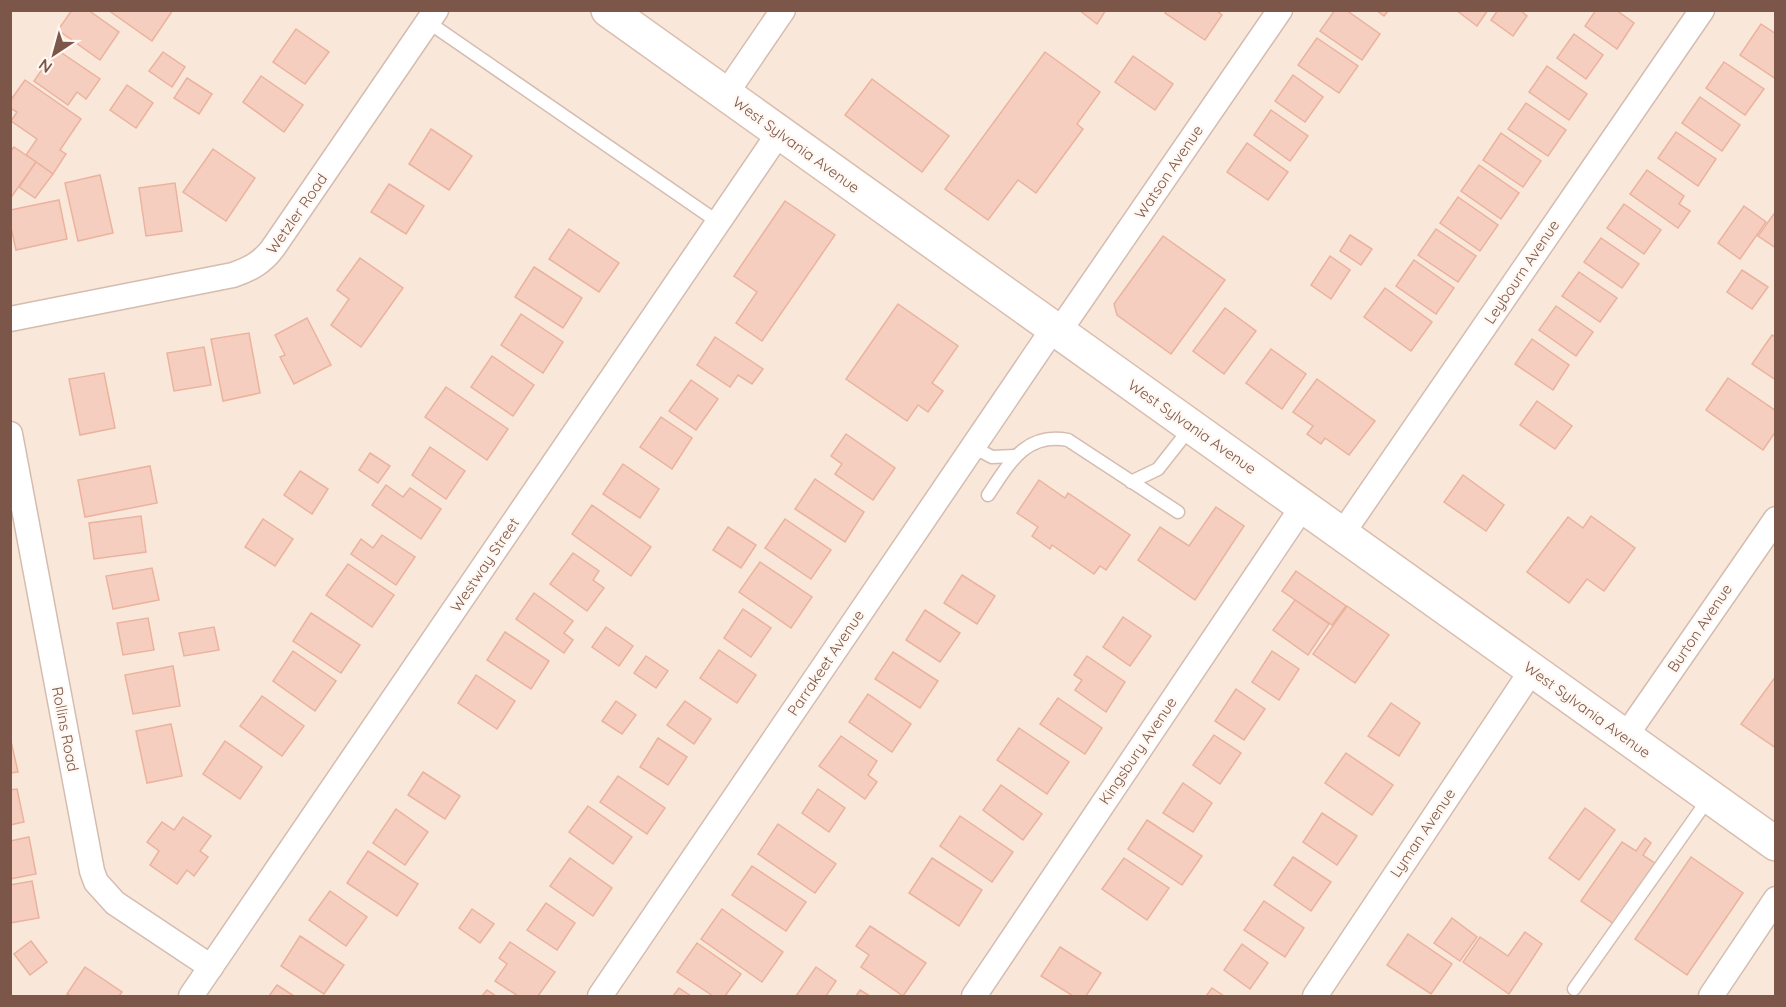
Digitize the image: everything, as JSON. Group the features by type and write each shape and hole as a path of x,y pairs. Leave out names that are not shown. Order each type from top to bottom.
{"main road":[{"name":"West Sylvania Avenue","path":"608,10 1776,844"}],"street":[{"path":"725,94 783,10"},
{"name":"Watson Avenue","path":"1056,331 1280,10"},
{"name":"Leybourn Avenue","path":"1342,534 1702,10"},
{"name":"Wetzler Road","path":"10,318 233,275 252,268 266,258 432,16"},
{"name":"Westway Street","path":"191,996 778,133"},
{"name":"Parrakeet Avenue","path":"600,996 973,447 1056,331"},
{"name":"Rollins Road","path":"10,434 92,871 96,882 115,903 211,967"},
{"name":"Kingsbury Avenue","path":"974,996 1303,506"},
{"name":"Burton Avenue","path":"1626,737 1776,519"},
{"name":"Lyman Avenue","path":"1315,996 1532,670"},
{"path":"1711,996 1776,899"}],"lane":[{"path":"432,16 718,222"},
{"path":"1131,482 1158,469 1191,426"},
{"path":"988,495 1014,456 1031,445 1052,437 1068,440 1178,512"},
{"path":"973,447 992,457 1014,456"},
{"path":"1574,989 1709,797"}],"shaded area":[{"path":"11,11 1775,11 1775,996 11,996"}],"building":[{"path":"72,10 88,10 119,32 100,60 58,30"},
{"path":"108,10 173,10 152,41"},
{"path":"1079,10 1106,10 1097,24"},
{"path":"1167,10 1216,10 1222,15 1205,40 1165,13"},
{"path":"1335,10 1346,10 1380,34 1362,60 1320,31"},
{"path":"1376,10 1389,10 1384,16"},
{"path":"1456,10 1488,10 1477,26"},
{"path":"1498,10 1520,10 1527,16 1513,36 1491,20"},
{"path":"1596,10 1616,10 1634,23 1617,49 1585,26"},
{"path":"1761,24 1776,34 1776,79 1740,55"},
{"path":"296,29 329,52 305,84 273,62"},
{"path":"1574,34 1603,55 1586,79 1557,58"},
{"path":"1317,38 1358,66 1339,93 1298,65"},
{"path":"56,49 100,79 86,99 77,92 68,105 34,81"},
{"path":"163,52 185,67 172,87 149,71"},
{"path":"1045,52 1100,92 1077,124 1083,129 1036,193 1018,180 988,220 945,189"},
{"path":"1133,56 1173,84 1155,110 1115,82"},
{"path":"1724,62 1764,89 1745,115 1706,88"},
{"path":"1547,66 1587,94 1569,120 1529,92"},
{"path":"1293,75 1323,97 1305,122 1275,101"},
{"path":"261,76 303,105 284,132 243,102"},
{"path":"187,78 212,94 199,114 174,98"},
{"path":"872,79 949,136 922,172 845,115"},
{"path":"25,80 81,119 60,150 66,154 53,174 26,155 37,139 11,121 17,112 10,108 10,101"},
{"path":"127,85 153,103 136,128 110,110"},
{"path":"1700,97 1740,125 1722,151 1682,123"},
{"path":"1526,103 1566,130 1548,156 1508,129"},
{"path":"1271,110 1308,136 1290,161 1254,135"},
{"path":"431,129 472,156 449,190 409,164"},
{"path":"1676,132 1716,159 1698,186 1658,158"},
{"path":"1501,133 1541,161 1523,187 1483,160"},
{"path":"1247,143 1288,172 1268,200 1227,172"},
{"path":"14,147 36,162 10,199 10,152"},
{"path":"213,149 255,178 226,221 183,192"},
{"path":"36,162 53,174 35,198 19,187"},
{"path":"1479,165 1519,193 1501,219 1461,191"},
{"path":"1647,170 1684,196 1679,204 1690,211 1678,228 1630,194"},
{"path":"100,175 113,233 78,241 65,183"},
{"path":"175,183 182,231 146,236 139,188"},
{"path":"389,184 424,206 406,234 371,212"},
{"path":"1458,197 1498,225 1480,251 1440,223"},
{"path":"59,200 67,239 16,250 10,223 10,210"},
{"path":"785,201 835,235 762,341 736,323 757,292 734,276"},
{"path":"1624,204 1661,230 1644,254 1607,228"},
{"path":"1744,206 1766,222 1740,259 1718,243"},
{"path":"1776,211 1776,248 1758,236"},
{"path":"569,229 619,263 599,292 549,259"},
{"path":"1436,229 1476,256 1458,282 1418,255"},
{"path":"1350,235 1372,249 1361,265 1340,251"},
{"path":"1163,236 1225,280 1171,354 1117,315 1114,304"},
{"path":"1601,238 1639,264 1622,288 1584,262"},
{"path":"1330,256 1350,270 1331,299 1311,285"},
{"path":"360,258 403,288 361,347 331,325 349,299 337,290"},
{"path":"1414,260 1454,288 1436,314 1396,286"},
{"path":"534,267 582,298 563,328 515,297"},
{"path":"1742,270 1768,287 1752,309 1727,292"},
{"path":"1579,272 1617,298 1600,322 1562,296"},
{"path":"1385,288 1432,322 1411,351 1364,317"},
{"path":"898,304 958,346 932,383 943,391 928,412 918,405 907,421 846,379"},
{"path":"1556,306 1593,332 1576,356 1539,330"},
{"path":"1225,308 1256,331 1224,374 1193,351"},
{"path":"521,314 563,342 543,373 501,345"},
{"path":"307,318 331,365 294,384 280,357 285,355 275,335"},
{"path":"249,333 260,393 223,401 211,339"},
{"path":"1772,335 1776,337 1776,380 1752,364"},
{"path":"715,337 763,369 752,384 738,375 730,387 697,365"},
{"path":"1532,339 1569,365 1553,390 1515,364"},
{"path":"204,347 211,385 174,391 167,353"},
{"path":"1271,349 1306,374 1282,409 1246,383"},
{"path":"492,356 534,385 513,416 471,387"},
{"path":"104,373 115,428 80,435 69,379"},
{"path":"1728,378 1776,411 1776,431 1763,450 1706,410"},
{"path":"1317,379 1375,421 1349,455 1325,438 1321,444 1307,434 1313,426 1293,412"},
{"path":"691,380 718,399 696,430 669,411"},
{"path":"446,387 508,429 487,460 425,417"},
{"path":"1537,401 1572,426 1555,449 1520,425"},
{"path":"661,417 692,438 672,469 640,447"},
{"path":"846,434 895,468 873,500 835,474 842,464 831,456"},
{"path":"430,447 465,471 446,499 412,475"},
{"path":"370,453 390,466 378,483 359,470"},
{"path":"623,464 659,489 640,518 603,494"},
{"path":"150,466 157,503 85,517 78,480"},
{"path":"300,471 328,489 312,514 284,495"},
{"path":"1463,475 1504,505 1486,531 1444,502"},
{"path":"815,479 864,512 845,542 795,509"},
{"path":"1039,480 1065,498 1068,493 1130,535 1106,570 1100,566 1094,574 1052,545 1050,549 1032,536 1038,527 1017,513"},
{"path":"386,485 403,497 410,488 441,509 421,539 372,505"},
{"path":"592,505 651,547 631,576 572,534"},
{"path":"1216,507 1244,526 1195,600 1138,560 1160,527 1189,546"},
{"path":"141,516 146,552 94,559 89,523"},
{"path":"1591,516 1635,548 1604,591 1587,579 1569,603 1527,572 1568,517 1583,528"},
{"path":"263,519 293,539 275,566 245,547"},
{"path":"785,519 831,550 811,579 765,548"},
{"path":"728,527 756,545 741,568 713,550"},
{"path":"382,535 415,557 396,585 351,554 361,539 373,548"},
{"path":"573,553 599,571 593,580 604,588 587,611 550,584"},
{"path":"760,562 812,597 791,628 739,592"},
{"path":"348,564 394,595 372,627 326,595"},
{"path":"152,568 159,600 113,609 106,576"},
{"path":"1296,571 1346,606 1332,625 1282,591"},
{"path":"962,575 995,596 977,624 944,603"},
{"path":"534,593 573,621 564,633 573,640 564,653 516,619"},
{"path":"1295,600 1329,624 1308,655 1273,630"},
{"path":"1347,606 1389,635 1355,683 1313,654"},
{"path":"743,609 771,628 751,657 724,638"},
{"path":"925,610 960,633 940,662 906,640"},
{"path":"311,613 360,645 341,673 293,641"},
{"path":"1123,617 1151,636 1130,666 1103,647"},
{"path":"148,618 154,650 123,655 117,623"},
{"path":"214,627 219,650 184,656 179,633"},
{"path":"606,627 633,646 619,666 592,647"},
{"path":"505,632 549,661 531,689 487,660"},
{"path":"719,650 756,675 737,703 700,678"},
{"path":"293,651 336,681 315,711 273,681"},
{"path":"1272,651 1299,669 1279,700 1252,682"},
{"path":"893,652 938,681 920,708 875,679"},
{"path":"646,656 668,671 656,688 634,673"},
{"path":"1087,656 1125,682 1106,712 1075,690 1082,680 1074,675"},
{"path":"173,666 180,706 133,714 125,675"},
{"path":"476,675 515,701 497,729 458,703"},
{"path":"1776,676 1776,748 1741,724"},
{"path":"1236,689 1265,709 1244,740 1215,721"},
{"path":"868,694 911,724 892,752 849,722"},
{"path":"262,696 304,726 282,756 240,726"},
{"path":"1058,698 1102,728 1085,754 1040,724"},
{"path":"616,701 636,715 622,734 602,721"},
{"path":"685,701 711,719 694,744 667,725"},
{"path":"1391,703 1420,723 1399,756 1368,736"},
{"path":"171,724 182,776 147,783 136,731"},
{"path":"1019,728 1069,762 1047,794 997,760"},
{"path":"1214,735 1241,753 1220,784 1193,765"},
{"path":"841,736 877,761 868,775 877,782 865,799 819,766"},
{"path":"10,737 18,772 10,773"},
{"path":"658,738 687,757 668,785 640,767"},
{"path":"225,741 262,767 240,799 203,774"},
{"path":"1346,753 1393,785 1372,815 1325,783"},
{"path":"423,772 460,796 445,819 408,795"},
{"path":"618,776 665,808 647,834 600,802"},
{"path":"1183,783 1212,803 1193,832 1163,813"},
{"path":"1001,785 1042,814 1023,840 983,810"},
{"path":"17,789 24,822 10,825 10,790"},
{"path":"818,789 845,808 829,832 802,813"},
{"path":"588,806 632,837 613,864 569,832"},
{"path":"1585,808 1615,830 1579,880 1549,858"},
{"path":"396,809 428,832 405,865 373,843"},
{"path":"1322,813 1357,836 1337,865 1303,842"},
{"path":"960,816 1013,852 992,882 940,846"},
{"path":"183,817 211,836 200,851 208,857 194,876 187,870 177,884 150,865 159,851 147,842 162,822 174,830"},
{"path":"1147,820 1202,856 1182,885 1128,849"},
{"path":"778,824 836,864 815,893 758,854"},
{"path":"29,837 36,874 10,879 10,841"},
{"path":"1645,838 1651,843 1643,855 1656,864 1614,924 1581,901 1622,842 1636,851"},
{"path":"368,851 418,884 397,916 347,883"},
{"path":"1293,857 1331,882 1311,911 1274,885"},
{"path":"1691,857 1743,893 1687,975 1635,939"},
{"path":"570,858 612,888 593,916 550,886"},
{"path":"932,858 982,890 959,926 909,893"},
{"path":"1124,858 1169,888 1147,920 1102,889"},
{"path":"752,866 806,902 786,931 732,895"},
{"path":"32,881 39,918 10,923 10,885"},
{"path":"330,891 367,917 346,946 309,920"},
{"path":"1264,901 1304,928 1285,957 1244,930"},
{"path":"546,903 575,923 557,950 527,930"},
{"path":"472,909 494,924 480,943 459,928"},
{"path":"722,909 783,952 762,982 701,939"},
{"path":"1452,918 1477,937 1460,961 1434,943"},
{"path":"870,926 926,963 903,996 861,967 869,955 856,946"},
{"path":"1525,932 1542,944 1509,994 1463,962 1480,937 1508,956"},
{"path":"1408,934 1452,964 1431,994 1387,965"},
{"path":"300,936 344,965 324,994 281,966"},
{"path":"31,941 47,962 30,975 14,954"},
{"path":"510,942 555,972 538,996 518,996 495,981 507,964 499,958"},
{"path":"697,943 741,974 725,996 713,996 677,972"},
{"path":"1242,944 1268,963 1250,989 1224,970"},
{"path":"1060,947 1101,973 1086,996 1073,996 1041,976"},
{"path":"85,967 122,992 119,996 71,996 67,994"},
{"path":"816,967 836,981 826,996 796,996"},
{"path":"277,985 294,996 269,996"},
{"path":"679,988 691,996 673,996"},
{"path":"1212,988 1224,996 1206,996"},
{"path":"487,990 496,996 482,996"},
{"path":"860,990 870,996 856,996"}]}
